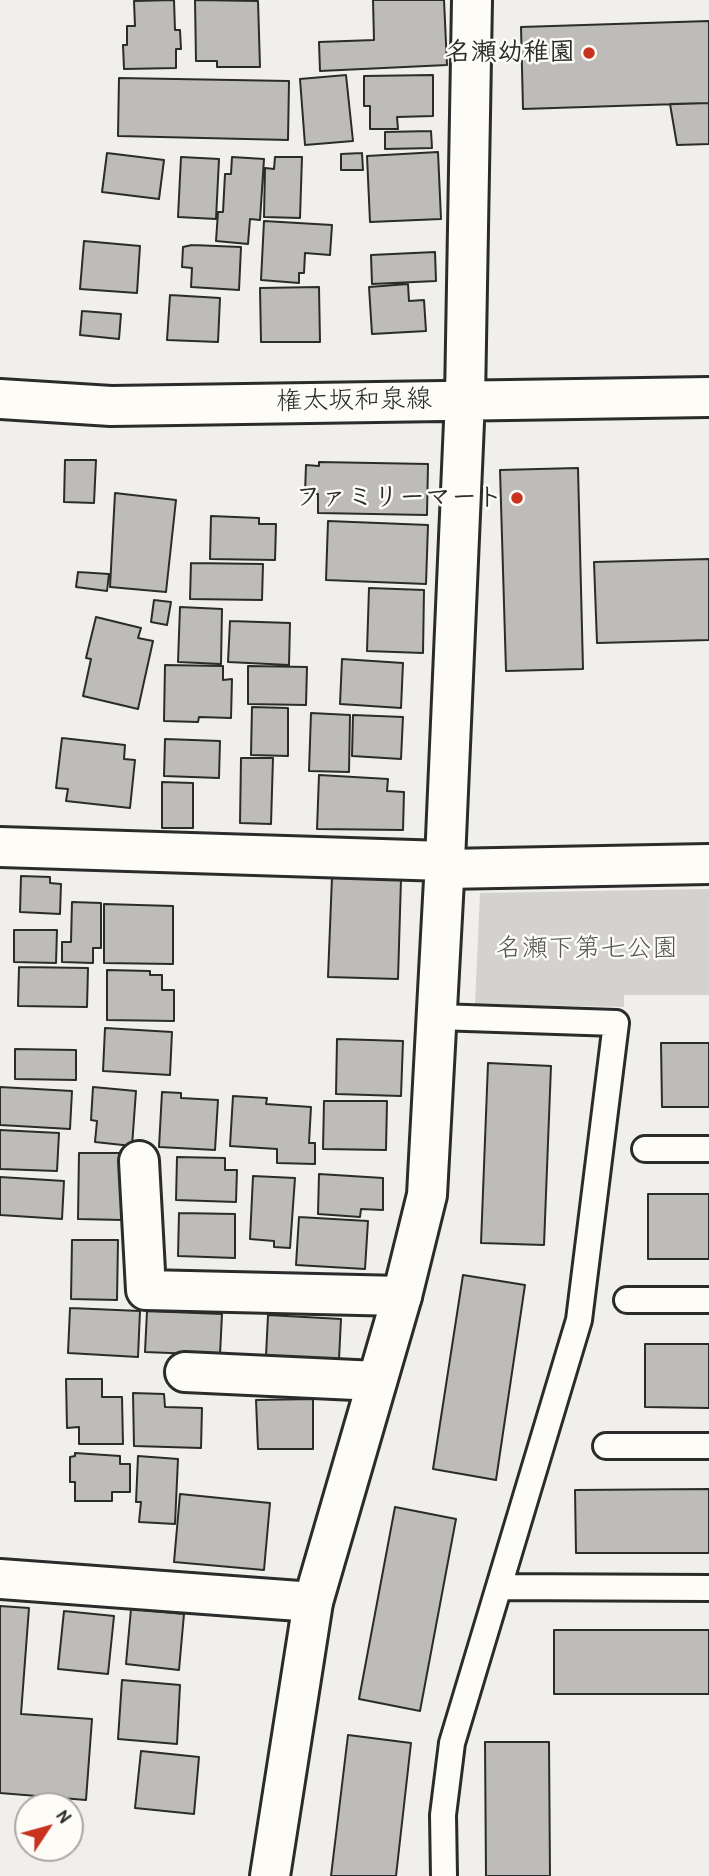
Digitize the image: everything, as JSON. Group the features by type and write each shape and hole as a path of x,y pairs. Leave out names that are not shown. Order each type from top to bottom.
{"street":[{"path":"270,1876 313,1602 402,1296 427,1195 445,865 465,399 472,0"},
{"name":"権太坂和泉線","path":"0,399 111,406 709,397"},
{"path":"0,847 445,865 709,864"},
{"path":"139,1161 146,1290 402,1296"},
{"path":"185,1372 377,1381"},
{"path":"0,1579 313,1602"}],"lane":[{"path":"437,1017 616,1024 579,1320 452,1744 443,1815 444,1876"},
{"path":"645,1149 709,1149"},
{"path":"627,1300 709,1300"},
{"path":"606,1446 709,1446"},
{"path":"499,1587 709,1588"}],"green space":[{"name":"名瀬下第七公園","path":"709,889 709,995 624,995 624,1007 475,1004 480,893"}],"building":[{"path":"174,0 175,30 180,30 181,49 176,49 176,68 124,69 123,45 127,45 127,26 135,26 134,1"},
{"path":"195,0 258,1 260,67 217,67 217,61 196,61"},
{"path":"373,0 444,0 447,65 320,71 319,42 374,40"},
{"path":"709,21 709,103 523,109 521,27"},
{"path":"346,75 353,141 305,145 300,79"},
{"path":"433,75 433,116 397,117 398,129 370,129 370,106 364,106 364,76"},
{"path":"119,78 289,81 288,140 118,136"},
{"path":"709,103 709,144 677,145 670,104"},
{"path":"431,131 432,148 385,149 385,132"},
{"path":"438,152 441,219 370,222 367,156"},
{"path":"107,153 164,160 159,199 102,192"},
{"path":"362,153 363,170 341,170 341,154"},
{"path":"181,157 219,159 216,219 178,217"},
{"path":"232,157 264,159 260,220 250,219 248,244 216,241 218,212 223,212 225,174 231,174"},
{"path":"275,157 302,157 300,218 264,217 265,168 274,169"},
{"path":"264,221 332,225 330,255 305,253 304,273 299,273 299,283 261,280"},
{"path":"84,241 140,246 137,293 80,289"},
{"path":"183,247 241,247 239,290 191,287 192,268 182,267"},
{"path":"435,252 436,281 372,284 371,255"},
{"path":"408,284 409,301 424,300 426,331 372,334 369,287"},
{"path":"319,287 320,342 261,342 260,288"},
{"path":"170,295 220,298 218,342 167,340"},
{"path":"82,311 121,314 119,339 80,335"},
{"path":"65,460 96,460 94,503 64,502"},
{"path":"319,462 428,464 427,515 318,513 318,494 305,493 306,465 319,466"},
{"path":"578,468 583,669 506,671 500,470"},
{"path":"115,493 176,500 166,592 110,587"},
{"path":"211,516 259,518 259,524 276,524 275,560 210,559"},
{"path":"328,521 428,525 426,584 326,580"},
{"path":"709,559 709,640 597,643 594,562"},
{"path":"191,563 263,564 262,600 190,599"},
{"path":"78,572 109,574 107,591 76,587"},
{"path":"369,588 424,590 423,653 367,651"},
{"path":"154,600 171,602 167,625 151,622"},
{"path":"180,607 222,609 221,664 178,662"},
{"path":"96,617 141,628 138,638 153,641 138,709 83,696 91,659 86,658"},
{"path":"230,621 290,623 289,665 228,662"},
{"path":"342,659 403,663 401,708 340,704"},
{"path":"165,665 223,666 223,680 232,679 231,718 199,717 198,722 164,721"},
{"path":"248,666 307,667 306,705 248,704"},
{"path":"252,707 288,708 288,756 251,755"},
{"path":"311,713 350,715 349,772 309,771"},
{"path":"353,715 403,717 401,759 352,756"},
{"path":"62,738 125,745 124,759 135,760 130,808 66,801 68,789 56,788"},
{"path":"165,739 220,741 219,778 164,776"},
{"path":"241,758 273,758 271,824 240,823"},
{"path":"319,775 388,779 387,791 404,792 403,830 317,829"},
{"path":"162,782 193,783 193,828 162,828"},
{"path":"21,876 50,877 50,883 61,884 60,914 20,912"},
{"path":"332,877 401,879 398,979 328,977"},
{"path":"72,902 101,903 101,948 93,948 93,963 62,962 62,942 71,942"},
{"path":"104,904 173,906 173,964 104,963"},
{"path":"14,930 57,930 56,963 14,962"},
{"path":"19,967 88,968 87,1007 18,1006"},
{"path":"107,970 150,971 150,975 162,975 162,990 174,990 174,1021 107,1020"},
{"path":"105,1028 172,1032 170,1075 103,1071"},
{"path":"337,1039 403,1041 401,1096 336,1094"},
{"path":"661,1043 709,1043 709,1107 662,1107"},
{"path":"15,1049 76,1050 76,1080 15,1079"},
{"path":"488,1063 551,1066 544,1245 481,1243"},
{"path":"0,1087 72,1091 70,1129 0,1125"},
{"path":"93,1087 136,1091 132,1146 95,1142 97,1121 91,1120"},
{"path":"162,1092 181,1093 181,1098 218,1100 215,1150 159,1147"},
{"path":"233,1096 267,1098 266,1104 311,1107 309,1143 315,1143 315,1164 277,1163 277,1149 230,1146"},
{"path":"324,1101 387,1101 386,1150 323,1149"},
{"path":"0,1130 59,1133 57,1171 0,1169"},
{"path":"79,1153 123,1153 122,1220 78,1219"},
{"path":"177,1157 225,1158 225,1170 237,1170 236,1202 176,1200"},
{"path":"319,1174 383,1178 383,1210 361,1209 360,1217 318,1214"},
{"path":"253,1176 295,1178 290,1248 274,1247 274,1241 250,1239"},
{"path":"0,1177 64,1181 62,1219 0,1215"},
{"path":"648,1194 709,1194 709,1259 648,1259"},
{"path":"179,1213 235,1214 235,1258 178,1256"},
{"path":"299,1217 368,1221 365,1269 296,1265"},
{"path":"72,1240 118,1240 117,1300 71,1299"},
{"path":"463,1275 525,1285 496,1480 433,1469"},
{"path":"70,1308 140,1311 138,1357 68,1353"},
{"path":"147,1311 222,1314 220,1355 145,1352"},
{"path":"268,1315 341,1319 339,1359 266,1356"},
{"path":"645,1344 709,1344 709,1408 645,1407"},
{"path":"66,1379 102,1379 102,1397 122,1397 123,1444 79,1444 79,1427 67,1428"},
{"path":"133,1393 164,1394 165,1407 202,1408 201,1448 134,1446"},
{"path":"313,1399 313,1449 258,1449 256,1400"},
{"path":"75,1453 120,1456 120,1464 130,1464 130,1492 112,1492 112,1501 75,1501 75,1482 70,1482 70,1457 75,1456"},
{"path":"138,1456 178,1459 175,1524 139,1522 141,1502 136,1502"},
{"path":"709,1489 709,1553 576,1553 575,1490"},
{"path":"180,1494 270,1503 264,1570 174,1562"},
{"path":"395,1507 456,1519 420,1711 359,1699"},
{"path":"0,1606 29,1608 21,1714 92,1719 86,1800 84,1792 0,1793"},
{"path":"131,1609 184,1614 179,1670 126,1664"},
{"path":"64,1611 114,1616 108,1674 58,1669"},
{"path":"554,1630 709,1630 709,1694 554,1694"},
{"path":"122,1680 180,1685 177,1744 118,1739"},
{"path":"348,1735 411,1743 396,1876 331,1876"},
{"path":"485,1742 549,1742 550,1876 486,1876"},
{"path":"141,1751 199,1757 194,1814 135,1808"}],"place":[{"name":"名瀬幼稚園","path":"589,53"},
{"name":"ファミリーマート","path":"517,498"}]}
